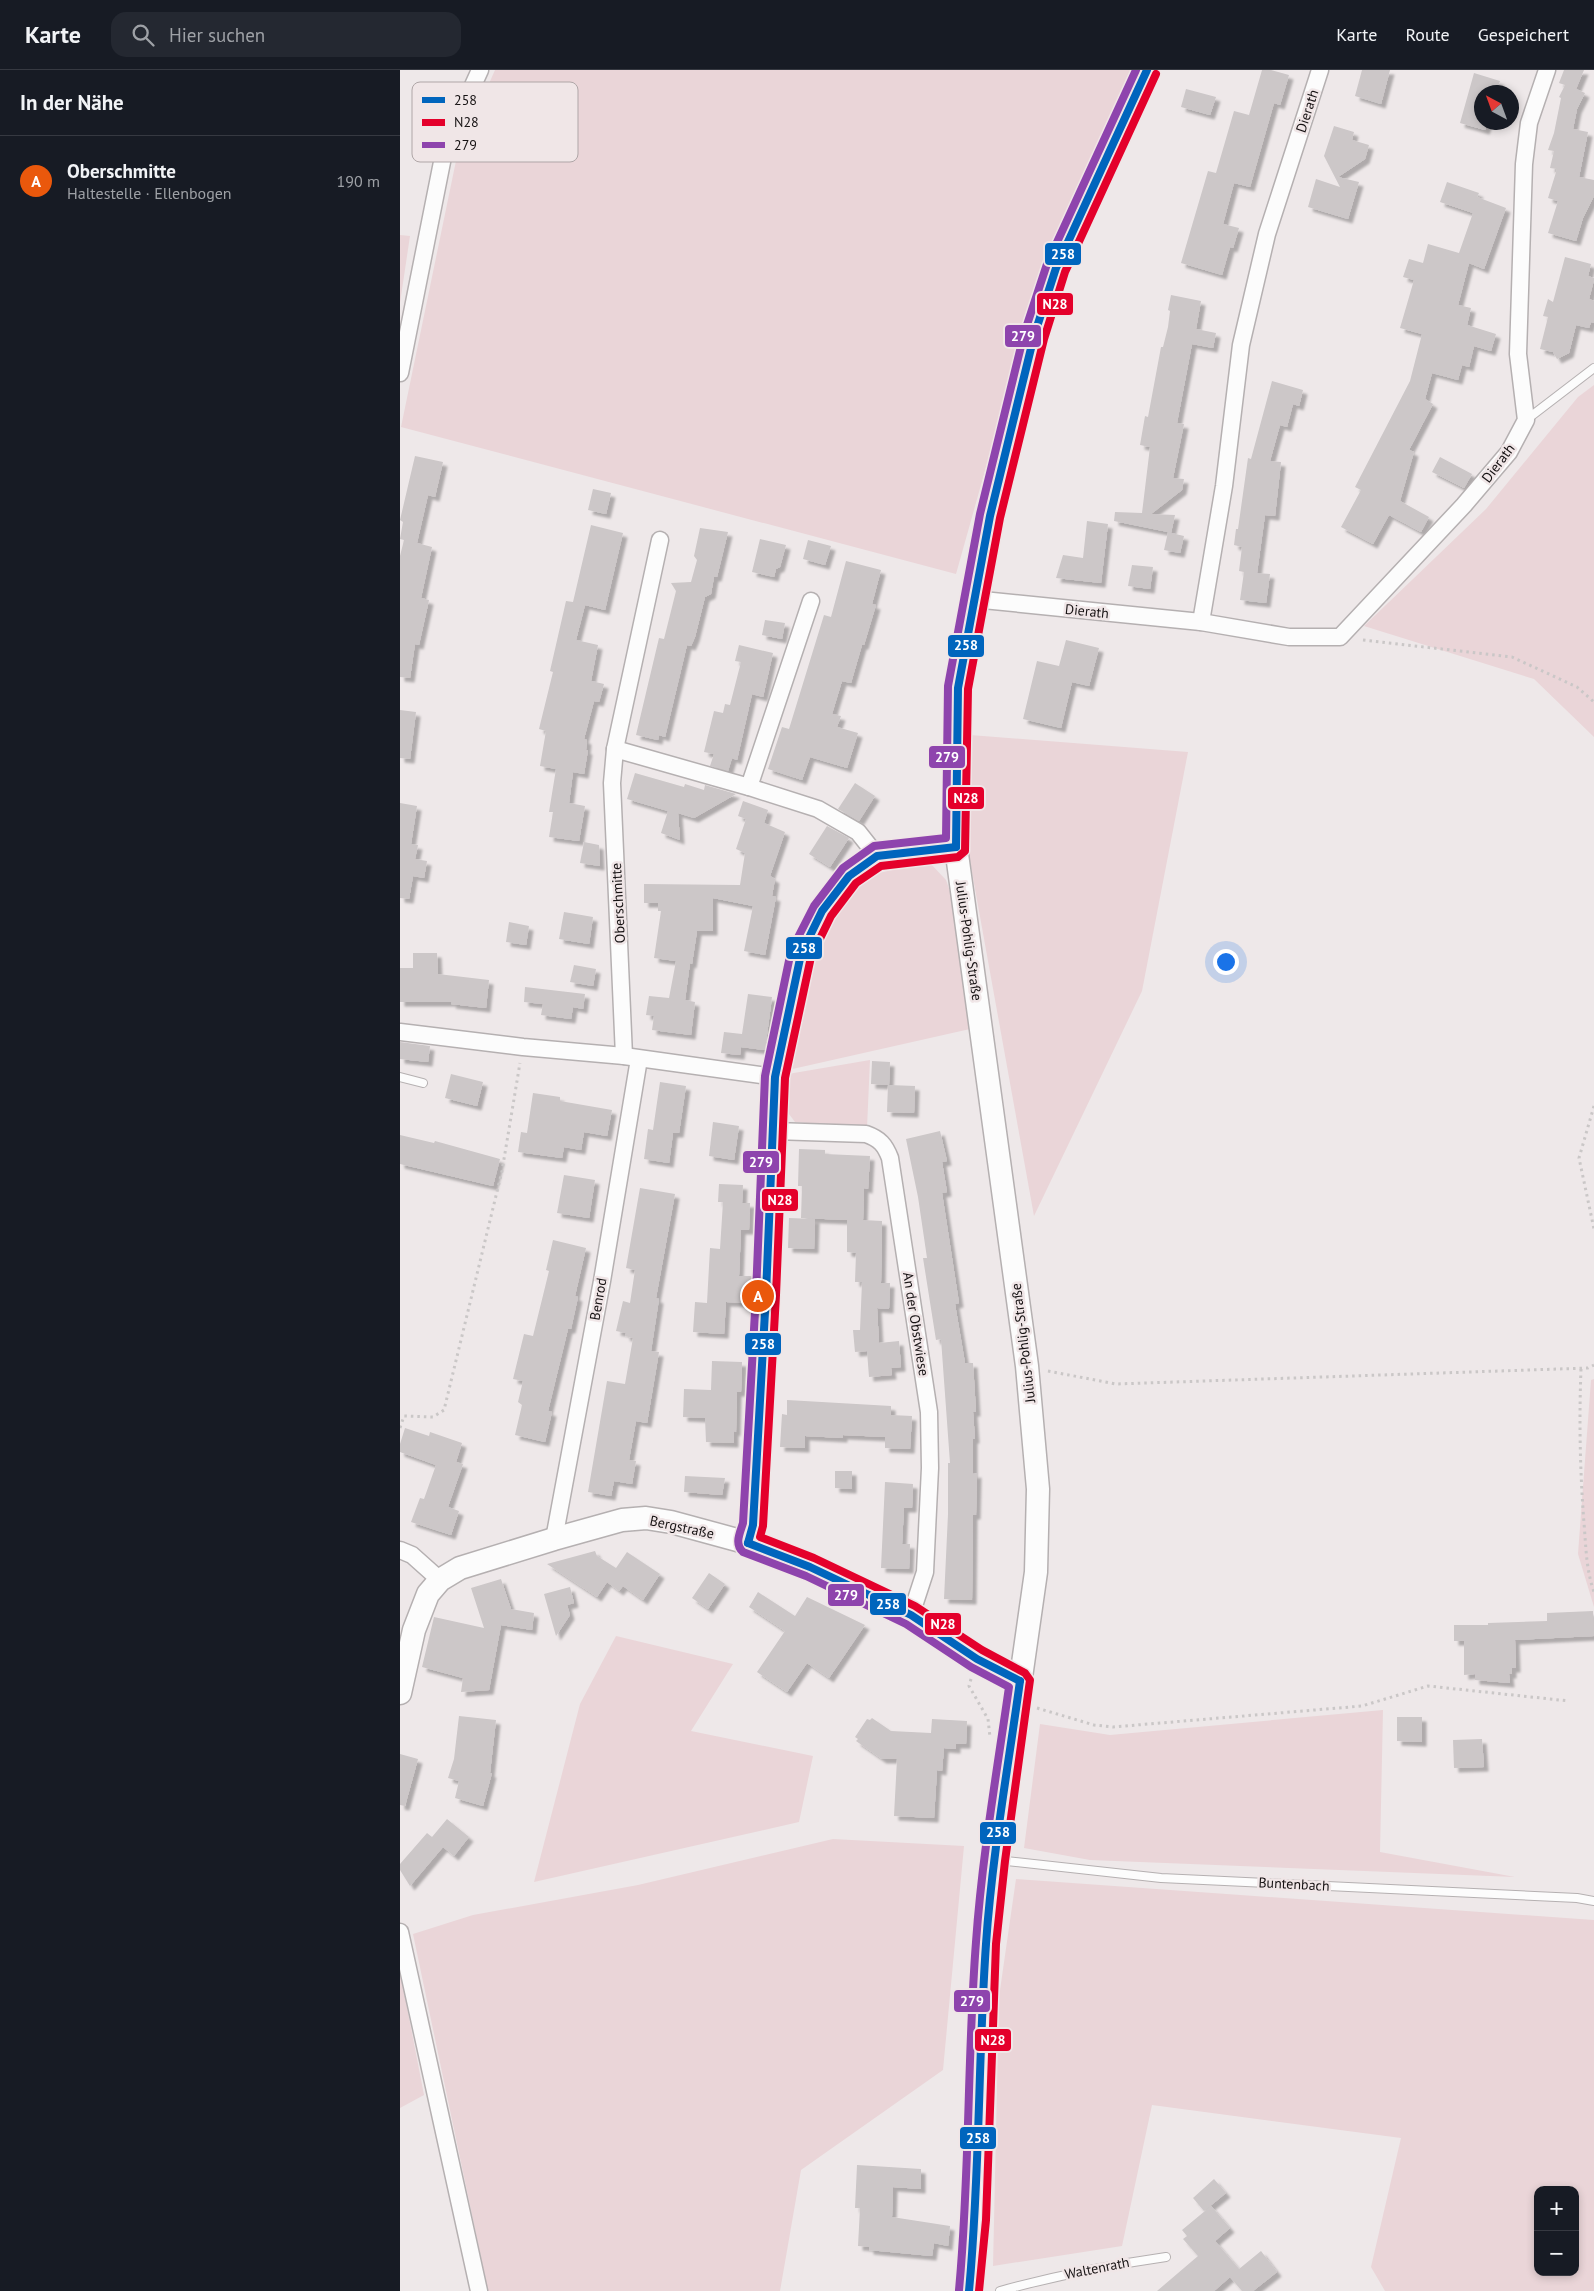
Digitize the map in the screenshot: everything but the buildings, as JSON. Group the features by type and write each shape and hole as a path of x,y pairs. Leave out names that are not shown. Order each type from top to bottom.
{"street":[{"path":"475,82 480,70"},
{"name":"Julius-Pohlig-Straße","path":"968,2291 976,2220 986,1943 996,1849 1036,1572 1038,1489 1027,1366 956,847 958,688 973,599 990,516 1034,336 1056,268 1147,70"},
{"name":"Dierath","path":"1201,622 1224,486 1241,345 1267,234 1320,70"},
{"path":"1526,420 1518,354 1524,164 1529,123 1547,70"},
{"path":"400,373 442,162"},
{"name":"Dierath","path":"973,599 1201,622 1289,637 1340,637 1464,506 1509,452 1526,420"},
{"name":"Oberschmitte","path":"632,1057 612,783 614,749 660,540"},
{"path":"749,787 811,601"},
{"path":"614,749 749,787 818,809 858,832 877,856"},
{"path":"748,1543 754,1515 774,1130 775,1077 801,954 822,911 849,876 877,856 956,847"},
{"path":"400,1032 523,1047 632,1057 775,1077"},
{"name":"Benrod","path":"554,1539 602,1281 632,1057"},
{"name":"An der Obstwiese","path":"774,1130 866,1134 878,1139 886,1148 890,1158 929,1412 930,1468 925,1572 911,1615"},
{"name":"Bergstraße","path":"400,1693 414,1630 428,1594 440,1580 460,1568 554,1539 622,1520 646,1518 671,1522 748,1543 810,1566 911,1615 1019,1691"},
{"path":"400,1550 412,1555 440,1580"},
{"path":"400,1932 478,2291"}],"lane":[{"path":"1526,420 1594,368"},
{"path":"400,1077 423,1083"},
{"name":"Buntenbach","path":"996,1849 1161,1878 1578,1898 1594,1901"},
{"name":"Waltenrath","path":"1000,2291 1114,2264 1166,2257"}],"path":[{"path":"1340,637 1512,657 1577,687 1594,702"},
{"path":"400,1428 404,1416 433,1417 444,1410 502,1171 523,1047"},
{"path":"1594,1106 1579,1158 1594,1229"},
{"path":"1027,1366 1116,1384 1581,1368 1594,1365"},
{"path":"1581,1368 1582,1497 1588,1574 1594,1592"},
{"path":"977,1660 969,1686 988,1719 989,1746"},
{"path":"1019,1691 1094,1725 1113,1727 1362,1706 1428,1686 1569,1701"}],"shaded area":[{"path":"495,70 1132,70 1045,257 956,574 401,427 456,162 578,162 578,82 490,82"},
{"path":"400,235 410,236 400,303"},
{"path":"1594,385 1594,737 1534,679 1364,626 1486,509 1578,397"},
{"path":"970,735 1188,752 1142,991 1034,1216 968,850"},
{"path":"929,862 946,880 952,897 970,1029 788,1070 814,952 831,918 860,877"},
{"path":"870,1060 867,1128 795,1122 786,1110 788,1074"},
{"path":"1594,1379 1594,1607 1578,1554 1591,1380"},
{"path":"616,1636 733,1664 691,1731 813,1756 799,1822 534,1882 580,1704"},
{"path":"1383,1710 1380,1852 1515,1877 1090,1860 1024,1848 1040,1724 1110,1735"},
{"path":"833,1839 964,1846 943,2070 801,2170 780,2291 488,2291 413,1934 473,1915 638,1885"},
{"path":"1016,1879 1594,1920 1594,2291 1385,2291 1371,2267 1401,2138 1152,2105 1122,2246 993,2266 999,1997"},
{"path":"400,1971 424,2095 400,2108"}],"transit line":[{"name":"279","path":"959,2290 963,2246 976,1942 986,1846 1009,1687 971,1667 906,1624 806,1576 743,1552 740,1549 738,1538 743,1523 756,1294 765,1076 791,951 814,906 843,868 874,846 946,838 948,686 980,514 1024,334 1047,264 1136,70"},
{"name":"258","path":"956,847 958,688 990,516 1034,336 1056,268 1147,70"},
{"name":"N28","path":"979,2291 986,2220 996,1944 1005,1861 1030,1680 1025,1673 982,1650 915,1606 814,1558 760,1537 763,1526 776,1295 785,1078 811,957 831,916 856,883 881,866 958,857 965,851 968,689 1000,518 1044,339 1065,272 1156,74"},
{"name":"258","path":"748,1543 753,1525 766,1294 775,1077 801,954 822,911 849,876 877,856 956,847"},
{"name":"258","path":"748,1543 810,1567 911,1615 977,1659 1020,1681"},
{"name":"258","path":"969,2291 973,2248 986,1944 996,1845 1020,1681"}],"place":[{"name":"Oberschmitte","path":"758,1296"}]}
